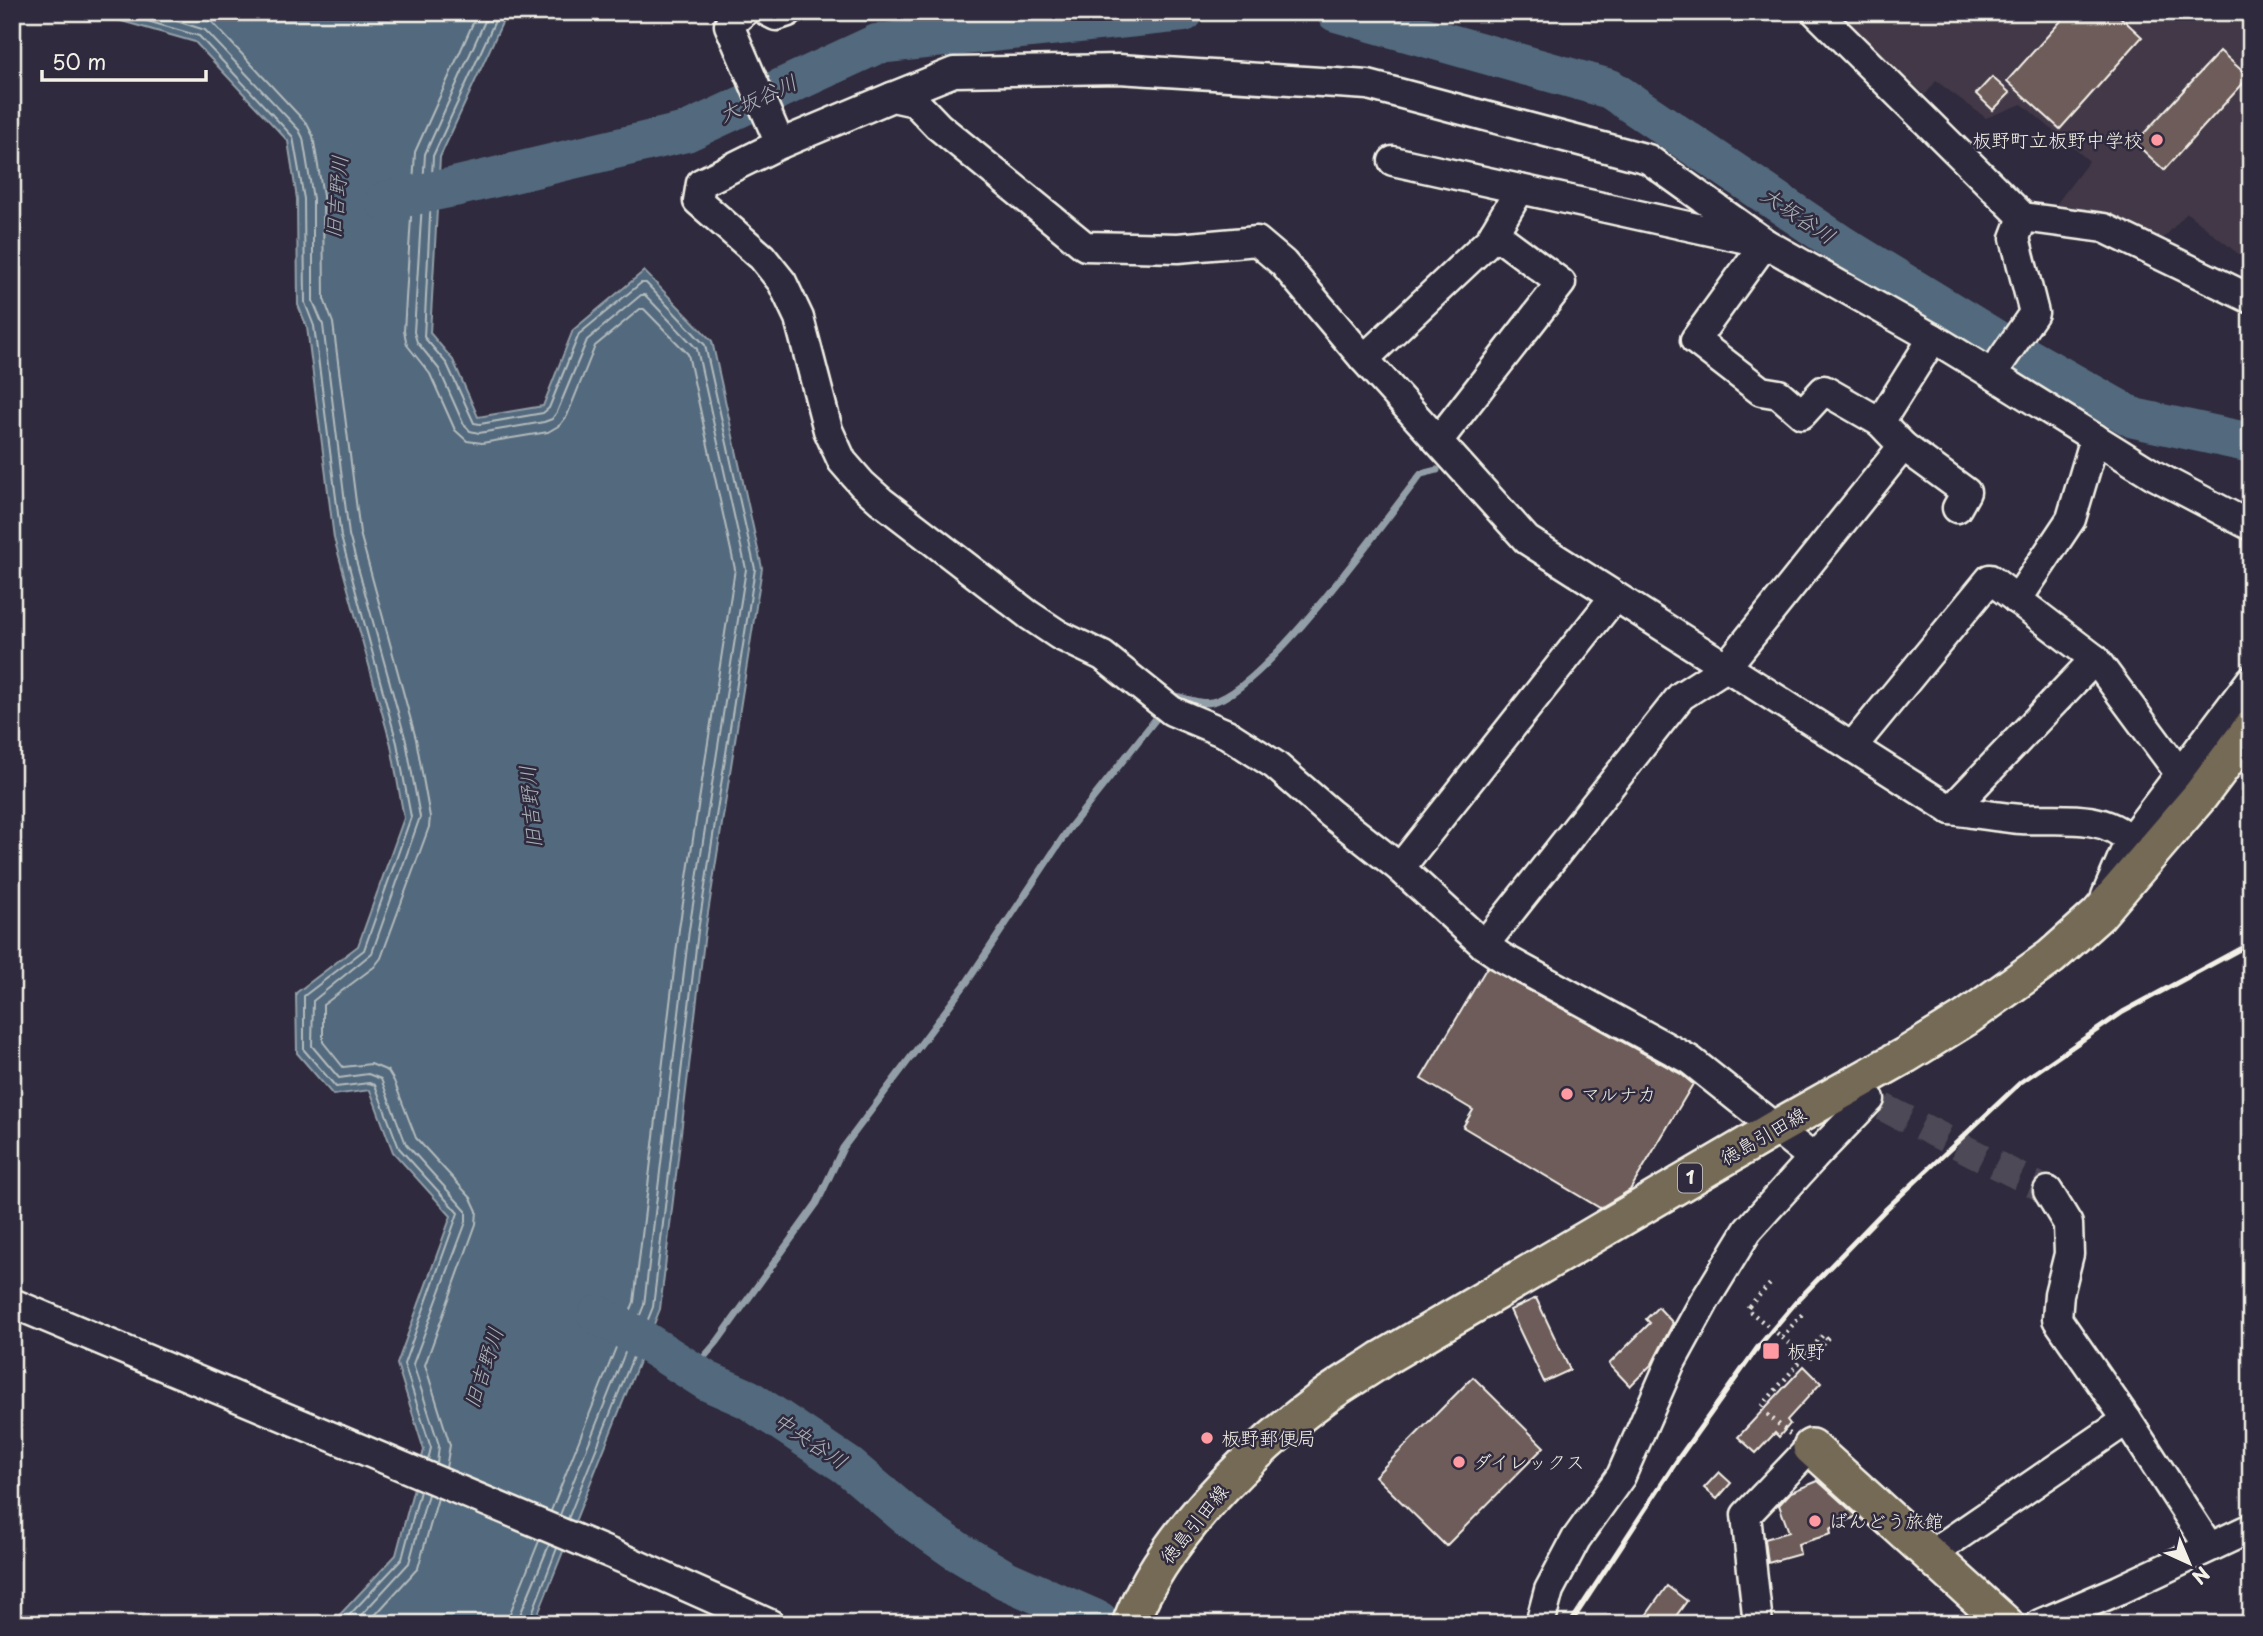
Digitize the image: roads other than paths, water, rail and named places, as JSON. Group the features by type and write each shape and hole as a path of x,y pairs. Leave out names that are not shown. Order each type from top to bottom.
{"main road":[{"name":"徳島引田線","path":"1130,1624 1159,1567 1208,1502 1273,1438 1324,1397 1382,1359 1774,1129 1906,1055 1966,1018 2051,957 2098,915 2200,796 2251,728"},
{"path":"1810,1449 2006,1624"}],"street":[{"path":"768,12 776,16 788,12"},
{"path":"1816,12 2023,217 2104,228 2251,299"},
{"path":"739,25 777,136"},
{"path":"1813,1158 1690,1060 1503,958 1485,945 1401,868 1330,813 1275,765 1227,734 1167,707 1103,656 1059,635 1029,615 881,501 842,461 828,430 799,318 782,282 762,257 698,201 701,183 777,136 892,97 954,72 1119,69 1368,85 1648,159 1765,243 1995,370 2154,475 2251,526"},
{"path":"892,97 915,102 938,126 1085,246 1178,248 1257,241 1283,264 1364,359 1527,540 1951,810 2021,819 2087,820 2122,832 2130,840"},
{"path":"1393,161 1765,243"},
{"path":"1364,359 1490,240 1520,189"},
{"path":"1995,370 2034,313 2015,238 2023,217"},
{"path":"1438,441 1561,283 1494,233"},
{"path":"1765,243 1695,340 1761,391 1779,394 1802,414 1824,390 1880,422 1903,446 1966,492 1957,508"},
{"path":"1880,422 1933,338"},
{"path":"2017,600 2071,519 2095,438"},
{"path":"1485,945 1681,696 1726,667 1903,446"},
{"path":"1853,747 1990,579 2095,659 2180,774"},
{"path":"1401,868 1615,596"},
{"path":"1951,810 2095,659"},
{"path":"2098,915 2130,840 2251,680"},
{"path":"1540,1624 1549,1590 1576,1539 1621,1476 1670,1364 1748,1230 1813,1158 1877,1103 1906,1055"},
{"path":"2040,1624 2236,1539 2127,1420 2057,1319 2059,1294 2069,1254 2068,1224 2048,1191"},
{"path":"16,1305 631,1562 770,1624"},
{"path":"1930,1555 2127,1420"},
{"path":"1758,1624 1746,1516 1810,1449"}],"water":[{"name":"旧吉野川","path":"90,12 507,12 440,157 430,333 453,360 478,417 543,406 573,330 644,271 712,341 762,568 705,932 660,1309 534,1624 331,1624 396,1555 424,1450 397,1364 451,1216 393,1152 370,1090 333,1095 297,1053 296,993 358,946 404,818 391,745 334,538 307,327 298,305 297,199 288,141 195,42"}],"waterway":[{"name":"大坂谷川","path":"385,201 686,132 877,44 1184,12"},
{"name":"大坂谷川","path":"1336,12 1610,89 1843,246 2008,347 2134,418 2251,443"},
{"path":"1170,702 1175,696 1198,702 1212,702 1234,691 1261,668 1322,601 1421,474 1437,470"},
{"path":"692,1371 717,1342 817,1203 843,1148 967,982 1068,830 1162,711"},
{"name":"中央谷川","path":"598,1315 707,1381 748,1399 848,1466 907,1516 957,1551 1006,1580 1099,1621"}],"tunnel":[{"path":"1883,1107 2048,1191"}],"railway":[{"path":"1570,1624 1678,1459 1758,1347 1796,1302 1885,1210 2021,1082 2123,1012 2251,943"}],"place":[{"name":"板野町立板野中学校","path":"2157,140"},
{"name":"マルナカ","path":"1567,1094"},
{"name":"板野","path":"1771,1351"},
{"name":"板野郵便局","path":"1207,1438"},
{"name":"ダイレックス","path":"1459,1462"},
{"name":"ばんどう旅館","path":"1815,1521"}]}
